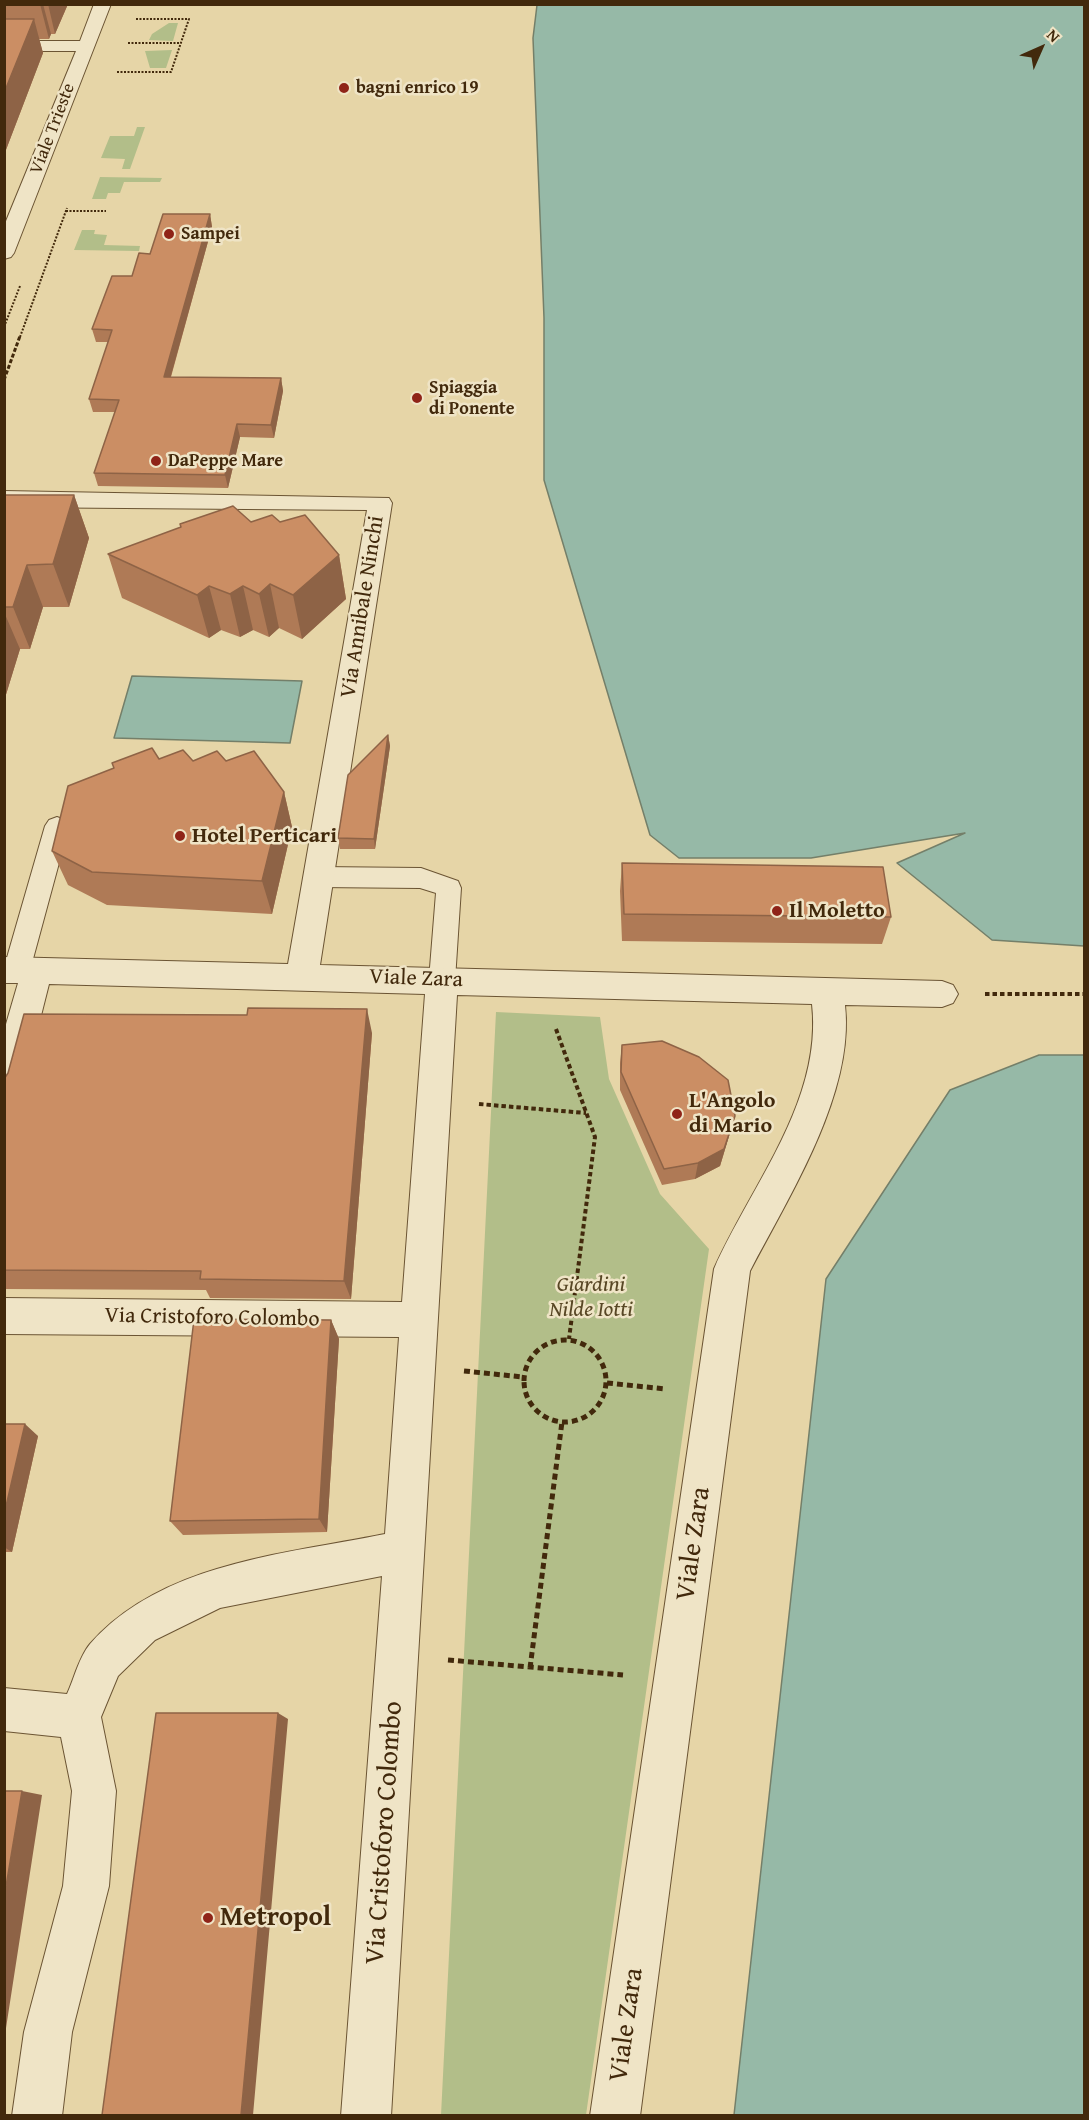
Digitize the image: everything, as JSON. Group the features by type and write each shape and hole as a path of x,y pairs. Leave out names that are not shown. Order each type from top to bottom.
{"street":[{"name":"Viale Trieste","path":"4,253 13,214 103,4"},
{"path":"4,46 86,46"},
{"name":"Via Annibale Ninchi","path":"4,499 380,503 302,976"},
{"path":"4,1095 20,970"},
{"name":"Viale Zara","path":"20,970 942,994"},
{"name":"Via Cristoforo Colombo","path":"366,2115 442,980"},
{"name":"Viale Zara","path":"615,2115 732,1269 797,1145 823,1075 830,1029 827,991"},
{"name":"Via Cristoforo Colombo","path":"4,1316 419,1320"},
{"path":"37,2115 48,2032 86,1886 94,1791 78,1717 103,1661 141,1625 216,1588 404,1551"},
{"path":"4,1709 78,1717"}],"lane":[{"path":"20,970 57,826"},
{"path":"318,877 421,878 449,888 442,980"}],"path":[{"path":"116,72 171,72 189,19 136,19"},
{"path":"128,43 181,43"},
{"path":"66,211 106,211"},
{"path":"540,982 595,1137 569,1339"},
{"path":"942,994 1084,994"},
{"path":"475,1104 586,1113"},
{"path":"569,1339 596,1354 604,1368 607,1383 603,1398 593,1412 581,1419 562,1422 547,1417 533,1407 526,1395 523,1377 528,1362 538,1350 551,1342 569,1339"},
{"path":"457,1371 523,1377"},
{"path":"607,1383 715,1394"},
{"path":"530,1668 562,1422"},
{"path":"444,1660 675,1679"}],"green space":[{"path":"169,23 178,23 173,41 149,40 152,34"},
{"path":"172,50 166,68 150,68 145,51"},
{"path":"137,127 145,127 130,169 122,169 125,159 101,158 110,136 134,136"},
{"path":"100,177 162,178 160,182 124,182 120,193 108,193 106,199 92,199"},
{"path":"82,230 95,230 94,234 107,235 104,245 140,246 139,251 74,250"},
{"name":"Giardini Nilde Iotti","path":"496,1012 600,1017 609,1079 660,1194 709,1249 586,2115 441,2115"}],"shaded area":[{"path":"537,5 1084,5 1084,946 992,940 897,863 965,833 811,858 679,858 650,835 544,480 544,318 533,38"},
{"path":"132,676 302,681 290,743 114,738"},
{"path":"1039,1055 1084,1055 1084,2115 734,2115 826,1279 950,1090"}],"building":[{"path":"4,19 34,19 4,93"},
{"path":"163,214 210,214 164,377 281,378 271,425 237,424 225,475 94,473 119,400 89,399 112,330 92,329 112,276 132,276 139,253 150,254"},
{"path":"4,495 74,495 53,564 27,565 13,607 4,607"},
{"path":"233,506 251,522 272,515 280,522 305,515 339,555 293,595 270,584 259,594 243,586 230,594 209,586 197,595 108,554 181,527 180,524"},
{"path":"388,735 374,839 338,838 348,775"},
{"name":"Hotel Perticari","path":"152,748 159,759 183,750 193,761 217,751 226,761 254,751 284,792 262,881 92,872 52,851 68,786 114,768 112,763"},
{"path":"622,863 883,867 891,917 624,914"},
{"path":"248,1008 367,1009 344,1281 200,1279 201,1271 4,1270 4,1079 8,1073 24,1014 247,1015"},
{"path":"662,1041 699,1057 728,1080 735,1116 724,1149 698,1163 664,1169 621,1072 622,1045"},
{"path":"194,1319 331,1320 319,1519 170,1521"},
{"path":"4,1424 25,1424 4,1515"},
{"name":"Metropol","path":"156,1713 278,1713 241,2115 102,2115"},
{"path":"4,1791 22,1791 4,1898"}],"place":[{"name":"bagni enrico 19","path":"344,88"},
{"name":"Sampei","path":"169,234"},
{"name":"Spiaggia di Ponente","path":"417,398"},
{"name":"DaPeppe Mare","path":"156,461"},
{"name":"Hotel Perticari","path":"180,836"},
{"name":"Il Moletto","path":"777,911"},
{"name":"L'Angolo di Mario","path":"677,1114"},
{"name":"Metropol","path":"208,1918"}]}
